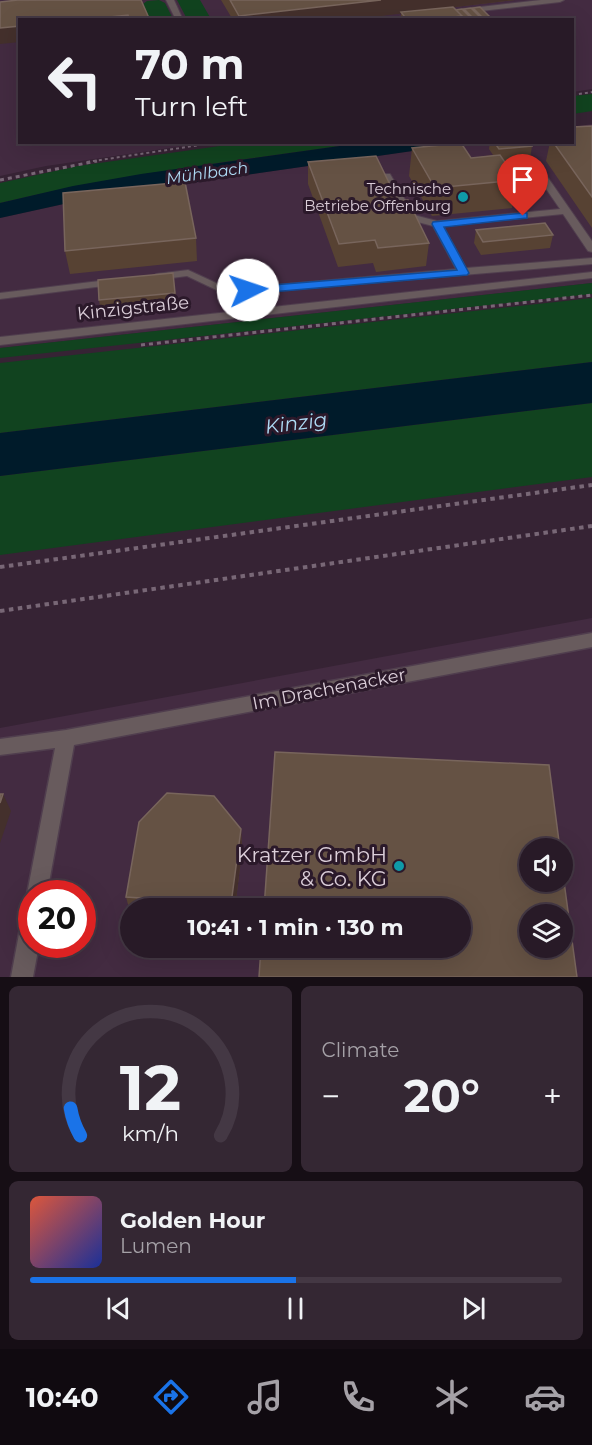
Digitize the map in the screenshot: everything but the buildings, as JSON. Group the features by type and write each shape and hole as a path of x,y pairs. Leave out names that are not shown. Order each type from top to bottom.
{"street":[{"name":"Im Drachenacker","path":"0,747 66,738 592,640"},
{"path":"40,880 66,738"},
{"path":"22,977 26,958"}],"lane":[{"path":"170,0 179,18"},
{"path":"442,13 560,0"},
{"path":"399,18 430,14"},
{"path":"534,164 592,249"},
{"path":"387,176 410,217 437,224 566,211"},
{"path":"437,224 464,273"},
{"path":"0,296 188,273 227,292 592,261"},
{"name":"Kinzigstraße","path":"0,341 592,275"}],"path":[{"path":"574,95 592,92"},
{"path":"0,180 67,165 207,144"},
{"path":"130,346 592,295"},
{"path":"0,567 592,485"},
{"path":"0,611 592,526"}],"shaded area":[{"path":"0,0 592,0 592,89 574,92 574,18 18,18 18,144 198,144 46,166 0,176"},
{"path":"592,124 592,283 0,348 0,218 100,196 461,144 574,144 574,127"},
{"path":"592,618 592,977 0,977 0,728"}],"green space":[{"path":"159,0 165,3 172,18 149,18 143,4 147,1"},
{"path":"177,0 200,0 210,18 186,18"},
{"path":"592,94 592,111 574,114 574,96"},
{"path":"234,144 354,144 135,176 0,203 0,183 78,166"},
{"path":"592,283 592,294 0,358 0,348"},
{"path":"592,298 592,362 0,433 0,363"},
{"path":"592,403 592,477 0,555 0,476"}],"water":[{"name":"Mühlbach","path":"354,144 461,144 100,196 0,218 0,203 73,186 141,174"},
{"name":"Kinzig","path":"592,362 592,403 0,476 0,433"}],"place":[{"name":"Technische Betriebe Offenburg","path":"463,197"},
{"name":"Kratzer GmbH & Co. KG","path":"399,866"}],"route":[{"path":"248,290 464,273 437,224 523,216"}]}
